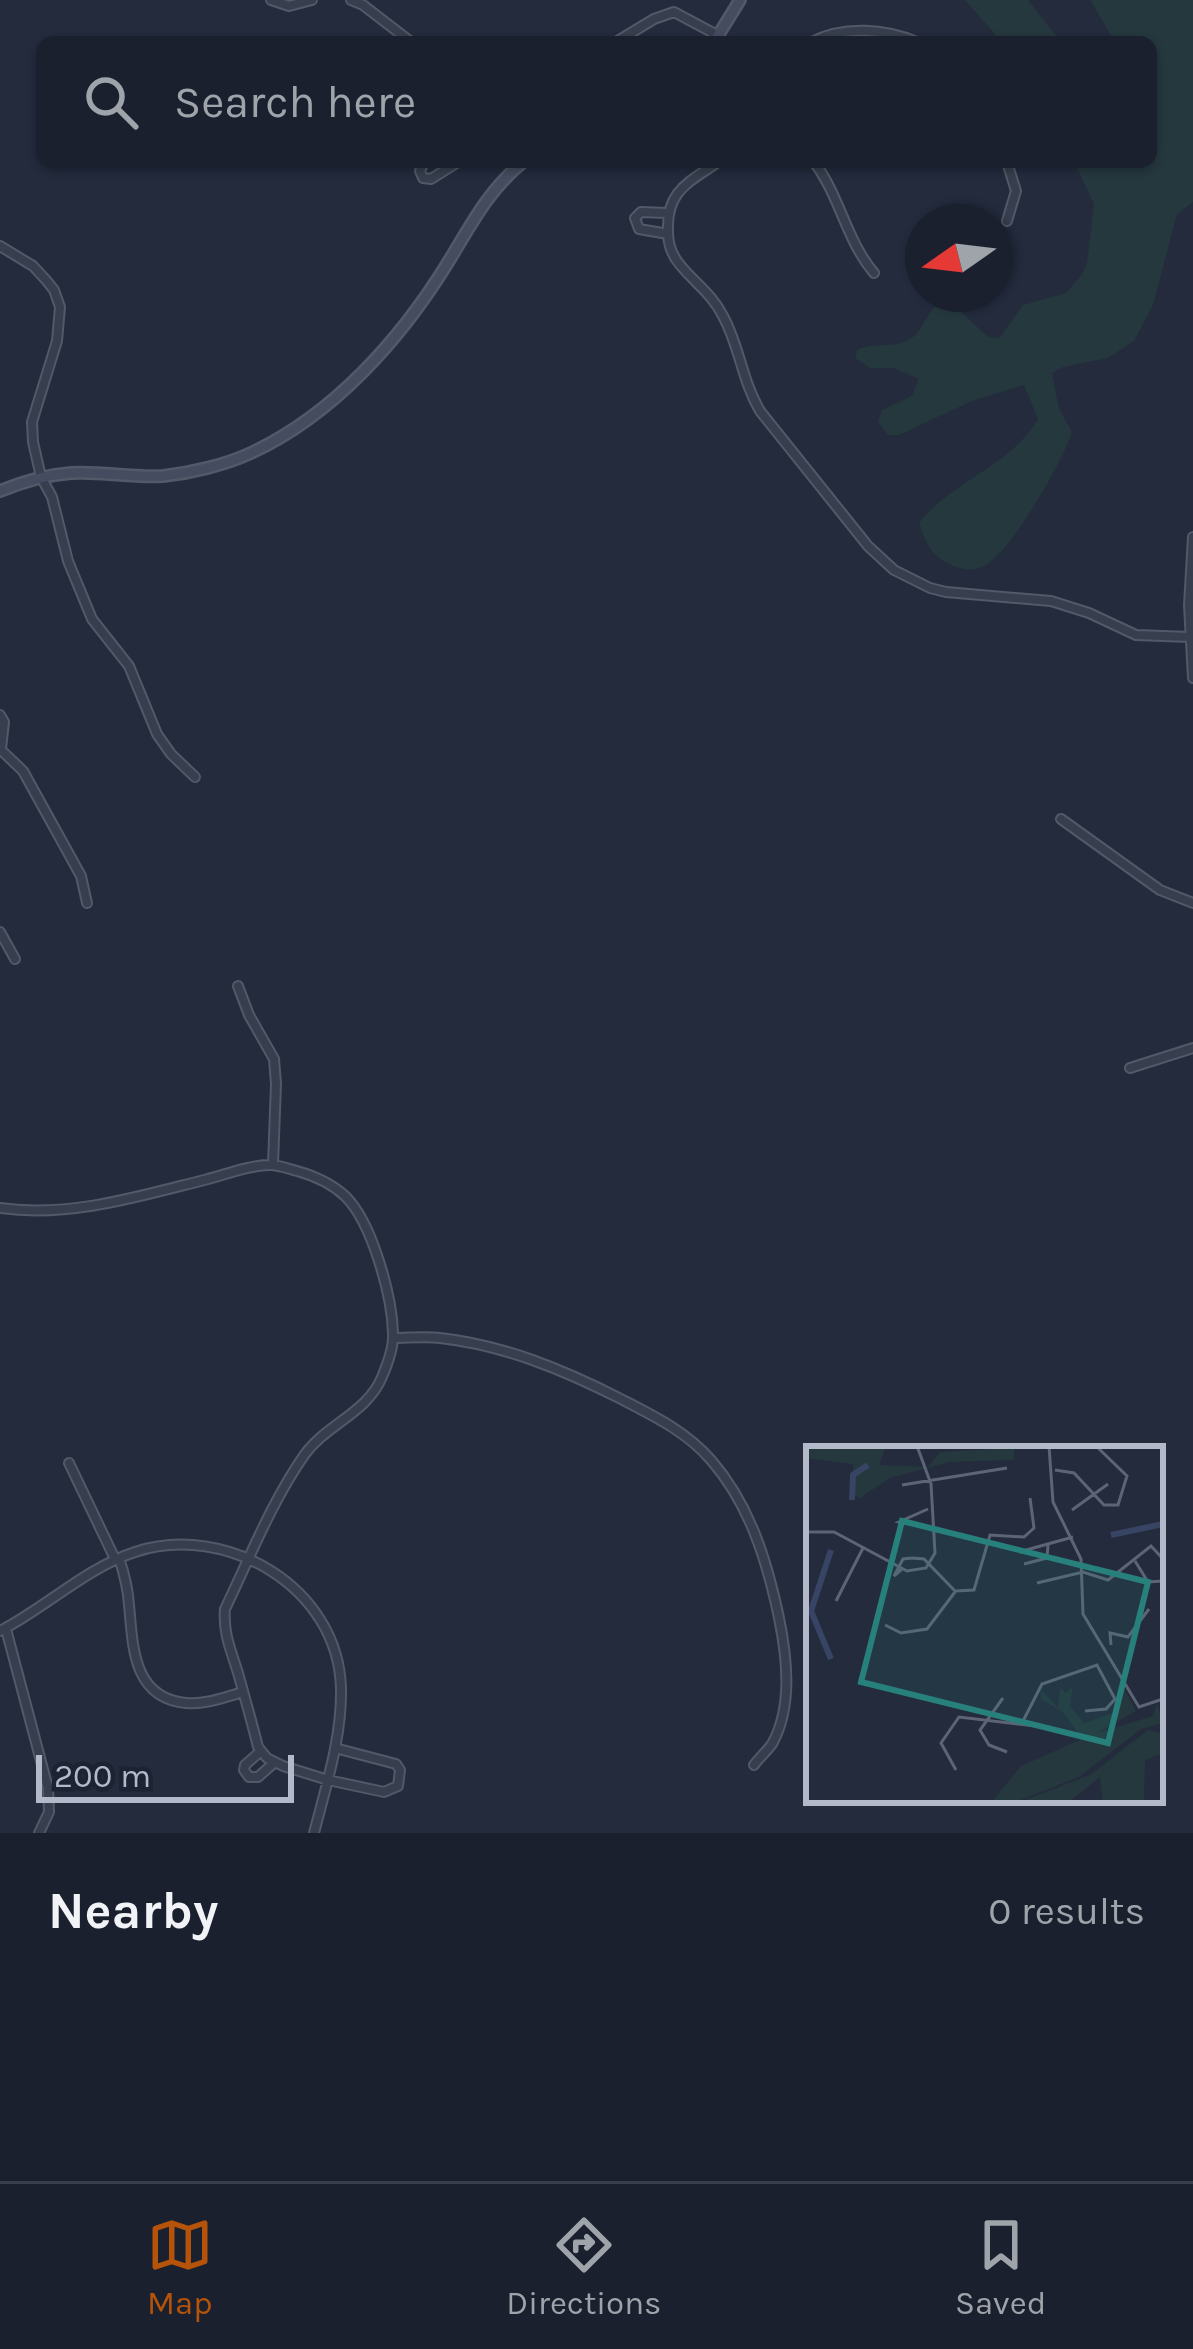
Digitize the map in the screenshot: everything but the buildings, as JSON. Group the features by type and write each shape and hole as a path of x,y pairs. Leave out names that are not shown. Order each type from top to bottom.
{"street":[{"path":"271,0 289,6 312,0"},
{"path":"351,0 403,36"},
{"path":"718,36 740,0"},
{"path":"626,36 674,12 711,36"},
{"path":"834,36 872,31 903,36"},
{"path":"421,168 423,178 430,179 448,168"},
{"path":"0,491 41,477 72,473 164,476 232,461 289,433 336,399 418,306 491,192 517,168"},
{"path":"710,168 679,190 667,213 668,244 680,266 718,304 760,411 868,546 894,570 930,588 1051,601 1136,634 1190,637"},
{"path":"818,168 874,272"},
{"path":"1009,168 1016,191 1012,204"},
{"path":"667,213 641,212 635,218 645,232 668,234"},
{"path":"0,246 33,266 60,307 57,341 32,422 41,477 52,497 68,561 92,619 129,666 157,734 195,777"},
{"path":"1193,537 1193,678"},
{"path":"0,715 4,722 1,749 22,770 80,876 87,903"},
{"path":"1061,819 1160,890 1193,903"},
{"path":"0,932 15,959"},
{"path":"238,986 274,1059 272,1164"},
{"path":"1130,1068 1193,1048"},
{"path":"0,1208 65,1210 272,1164 316,1176 355,1208 374,1246 394,1338 380,1382 364,1405 311,1446 285,1485 225,1609 224,1624 225,1642 261,1751 275,1762 328,1780 384,1792 398,1786 396,1764 335,1748"},
{"path":"394,1338 456,1341 522,1356 570,1374 691,1438 714,1462 754,1528 784,1639 783,1708 772,1744 754,1765"},
{"path":"69,1463 126,1579 132,1646 137,1667 148,1683 165,1698 187,1703 243,1692"},
{"path":"39,1833 50,1799 3,1630 117,1558 184,1543 250,1558 289,1582 331,1640 341,1684 335,1748 314,1833"},
{"path":"261,1751 245,1765 246,1775 258,1777 275,1762"}],"shaded area":[{"path":"965,0 1028,0 1056,36 997,36"},
{"path":"1090,0 1193,0 1193,202 1177,214 1153,305 1134,341 1108,358 1052,373 1059,409 1072,432 1035,504 997,556 982,567 960,568 934,553 919,523 1026,435 1038,419 1024,385 972,401 899,435 888,435 878,422 882,410 912,396 919,379 893,368 870,368 855,358 857,350 913,337 931,312 961,312 988,337 999,338 1023,305 1066,293 1087,263 1094,204 1077,168 1157,168 1157,36 1111,36"}]}
